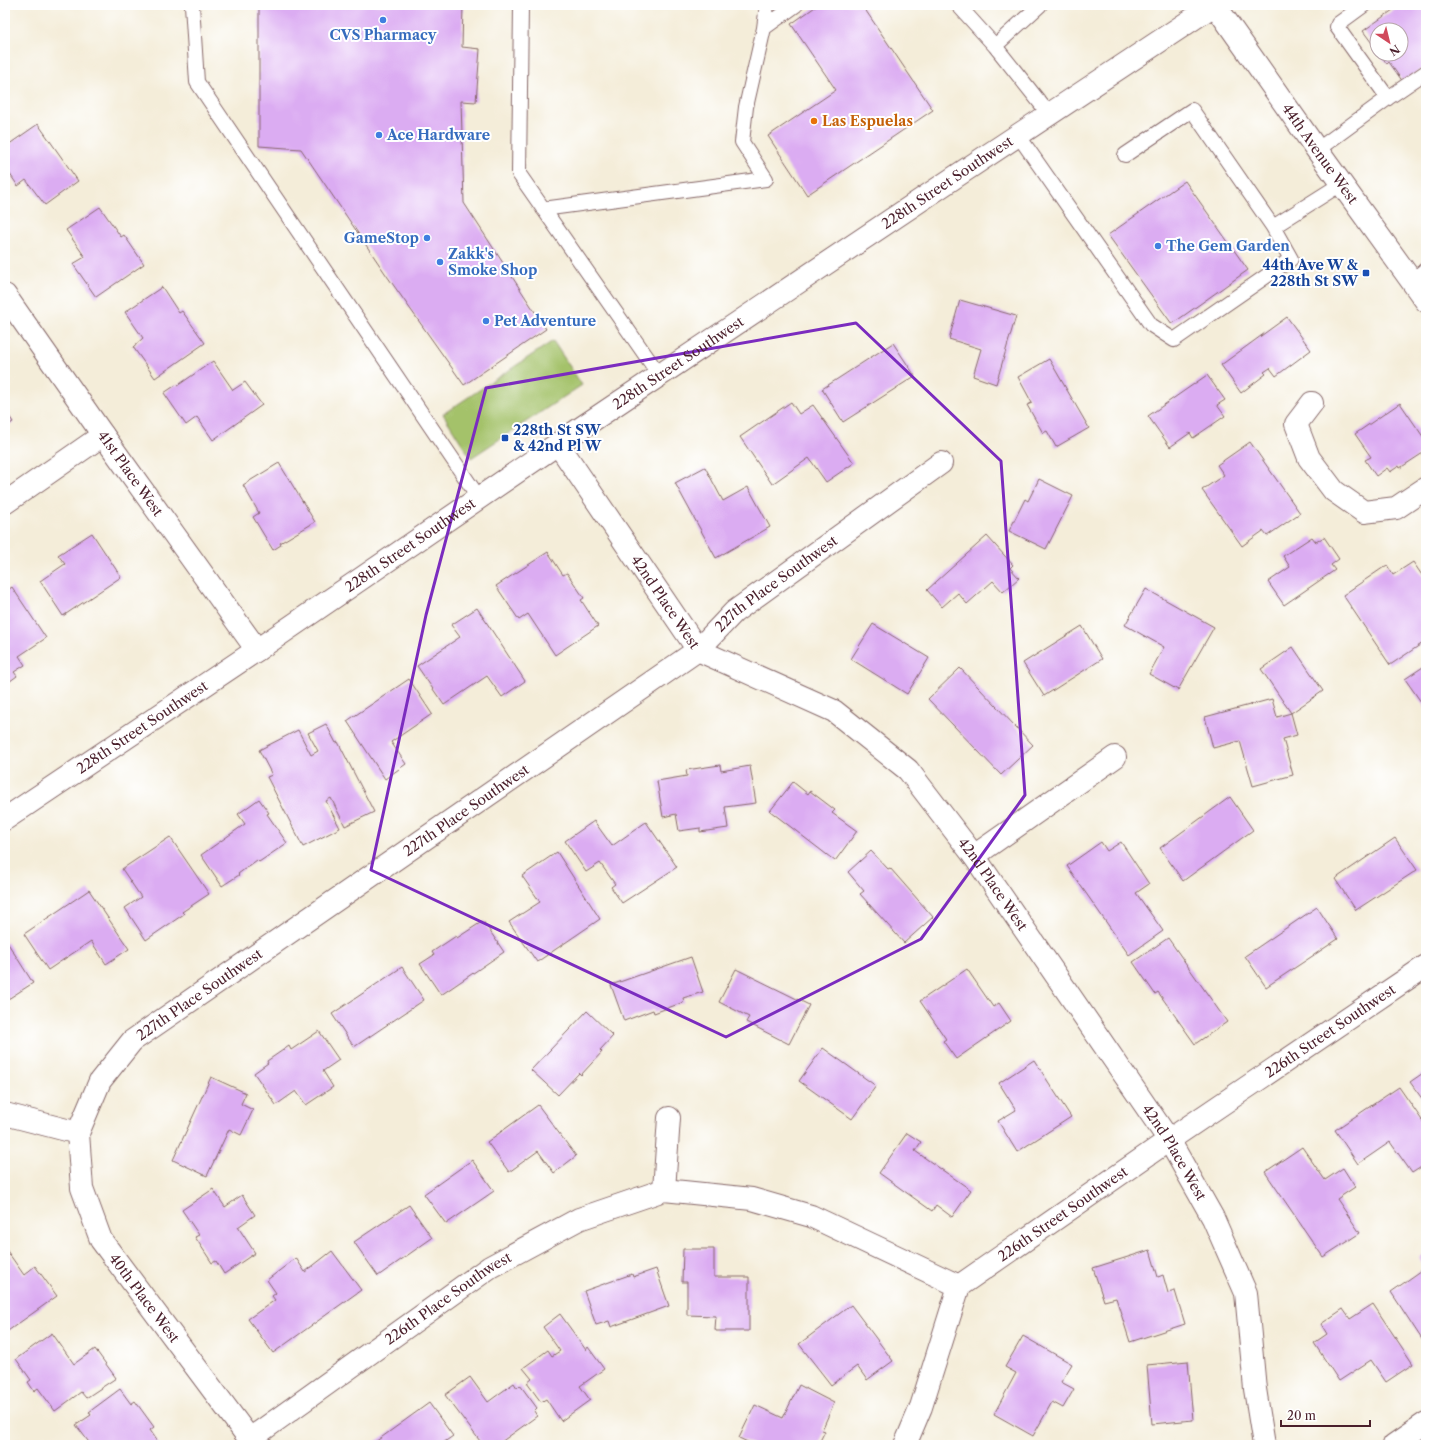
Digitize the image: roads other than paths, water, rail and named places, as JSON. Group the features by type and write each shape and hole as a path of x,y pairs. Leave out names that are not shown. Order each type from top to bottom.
{"street":[{"name":"228th Street Southwest","path":"5,820 558,444 1214,5"},
{"name":"44th Avenue West","path":"1214,5 1341,184 1419,275 1426,300"},
{"name":"41st Place West","path":"5,295 103,436 257,650"},
{"path":"1312,403 1296,424 1309,458 1334,491 1364,512 1396,508 1426,488"},
{"path":"5,503 103,436"},
{"name":"42nd Place West","path":"558,444 698,650 834,711 908,770 974,856 1169,1140 1213,1218 1246,1293 1255,1389 1264,1445"},
{"name":"227th Place Southwest","path":"78,1132 100,1081 132,1041 698,650 734,612 941,463"},
{"path":"974,856 1115,757"},
{"name":"226th Street Southwest","path":"959,1286 1169,1140 1426,966"},
{"path":"5,1114 78,1132"},
{"path":"669,1118 664,1190 752,1199 811,1216 959,1286 921,1407 905,1445"},
{"name":"40th Place West","path":"78,1132 82,1188 101,1240 252,1442"},
{"name":"226th Place Southwest","path":"252,1442 490,1267 579,1219 664,1190"},
{"path":"1394,1445 1426,1423"}],"lane":[{"path":"192,5 197,82 479,498"},
{"path":"521,5 519,174 660,376"},
{"path":"543,209 766,179 742,142 746,107 764,28 767,5"},
{"path":"764,28 796,5"},
{"path":"958,5 995,46 1049,114"},
{"path":"995,46 1040,5"},
{"path":"1364,5 1338,24 1337,27 1388,98"},
{"path":"1317,150 1426,72"},
{"path":"1018,135 1151,325 1174,340 1291,259 1273,227 1192,110 1125,155"},
{"path":"1273,227 1341,184"}],"place":[{"name":"CVS Pharmacy","path":"383,20"},
{"name":"Las Espuelas","path":"814,121"},
{"name":"Ace Hardware","path":"379,135"},
{"name":"GameStop","path":"427,238"},
{"name":"The Gem Garden","path":"1158,246"},
{"name":"Zakk's Smoke Shop","path":"440,262"},
{"name":"44th Ave W & 228th St SW","path":"1366,273"},
{"name":"Pet Adventure","path":"486,321"},
{"name":"228th St SW & 42nd Pl W","path":"505,438"}]}
